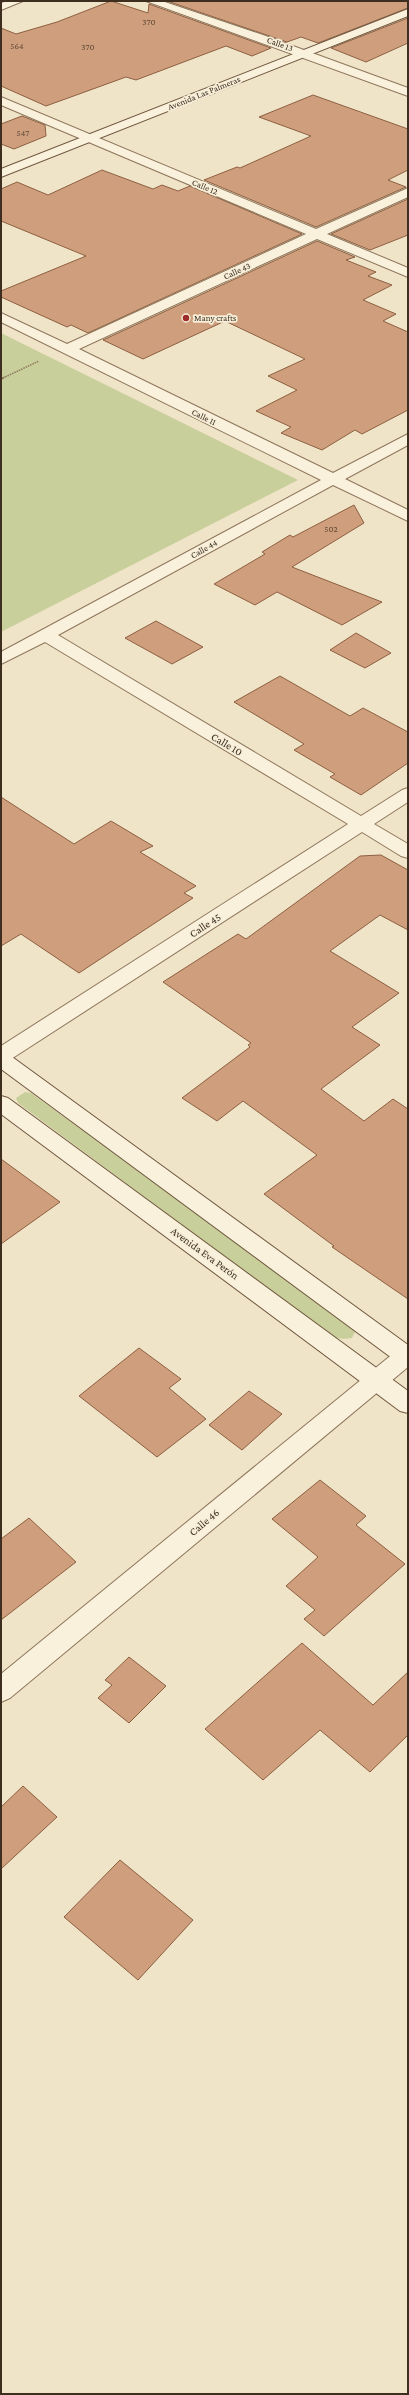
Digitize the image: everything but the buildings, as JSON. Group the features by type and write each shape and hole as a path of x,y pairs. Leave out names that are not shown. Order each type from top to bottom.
{"street":[{"path":"1,7 18,1"},
{"name":"Calle 13","path":"151,1 300,51 408,92"},
{"name":"Avenida Las Palmeras","path":"300,51 408,4"},
{"name":"Avenida Las Palmeras","path":"1,173 84,136 300,51 408,12"},
{"name":"Calle 12","path":"1,101 408,273"},
{"name":"Avenida Las Palmeras","path":"1,164 84,136"},
{"name":"Calle 43","path":"66,350 408,192"},
{"name":"Calle 11","path":"1,317 408,516"},
{"name":"Calle 44","path":"1,659 408,440"},
{"name":"Calle 10","path":"46,635 408,852"},
{"name":"Calle 45","path":"1,1057 408,794"},
{"path":"1,1057 407,1356"},
{"name":"Avenida Eva Perón","path":"1,1103 408,1404"},
{"name":"Calle 46","path":"1,1690 407,1356"}],"path":[{"path":"1,379 42,360"}],"green space":[{"path":"1,333 298,480 1,632"},
{"path":"25,1092 31,1093 354,1327 355,1332 352,1338 343,1339 333,1337 18,1103 16,1098"}],"place":[{"name":"Many crafts","path":"186,318"}]}
